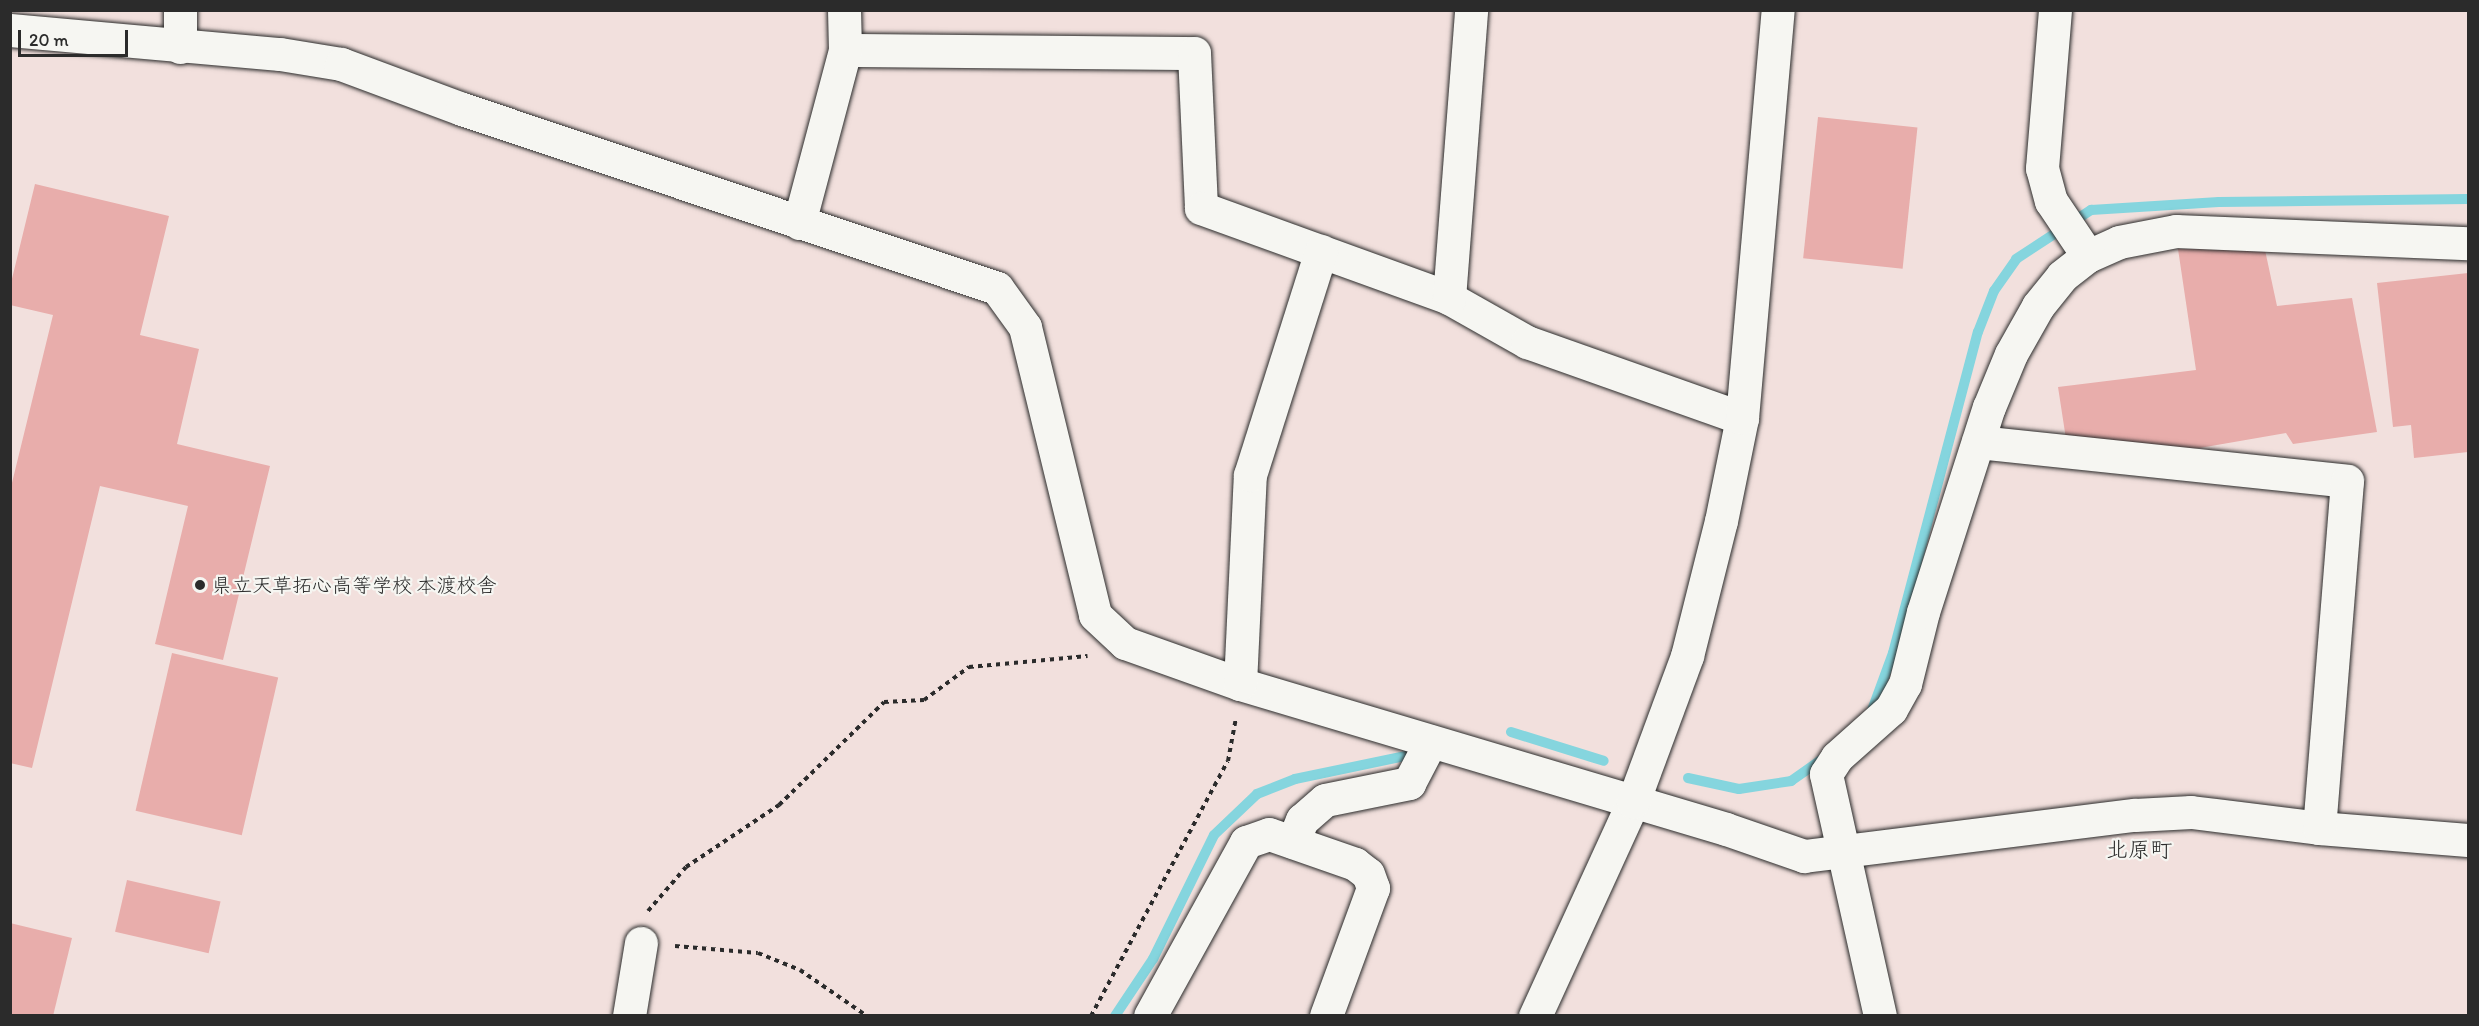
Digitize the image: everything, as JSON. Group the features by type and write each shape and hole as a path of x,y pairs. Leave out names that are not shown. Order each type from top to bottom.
{"street":[{"path":"180,10 180,47"},
{"path":"799,223 844,50 844,10"},
{"path":"1449,297 1471,10"},
{"path":"1535,1016 1633,802 1687,656 1742,418 1778,10"},
{"path":"1880,1016 1841,855 1826,774 1837,757 1891,709 1905,684 1923,612 1978,442 2011,354 2038,306 2062,276 2074,235 2042,168 2055,10"},
{"path":"10,30 180,47 280,54 341,64 799,223 997,288 1024,327 1095,615 1125,644 1240,684 1804,856 1841,855 2135,815 2191,812 2319,828 2469,840"},
{"path":"844,50 1194,53 1202,208 1449,297 1527,342 1742,418"},
{"path":"2074,235 2119,242 2176,231 2469,243"},
{"path":"1240,684 1250,475 1321,251"},
{"path":"1978,442 2347,481 2319,828"},
{"path":"1293,842 1302,820 1324,800 1409,783 1431,741"},
{"path":"1150,1016 1246,842 1269,834 1355,864 1368,874 1373,888 1326,1016"},
{"path":"629,1016 641,943"}],"path":[{"path":"867,1016 800,970 758,953 641,943 649,907 686,867 778,805 884,702 924,700 969,667 1095,655 1125,644"},
{"path":"1092,1016 1228,761 1240,684"}],"building":[{"path":"1818,117 1917,127 1903,269 1803,258"},
{"path":"35,184 169,216 140,335 199,349 177,444 270,466 223,660 155,644 188,506 100,486 32,768 10,763 10,491 53,315 10,305 10,287"},
{"path":"2178,249 2265,250 2277,306 2352,298 2377,432 2293,444 2286,433 2188,450 2066,439 2058,387 2196,370"},
{"path":"2468,273 2468,452 2414,458 2411,425 2393,427 2377,283"},
{"path":"172,653 278,678 242,835 136,811"},
{"path":"127,880 221,902 209,953 115,932"},
{"path":"10,923 72,938 53,1016 10,1016"}],"waterway":[{"path":"1871,713 1893,653 1978,332 1994,291 2016,259 2091,210 2219,202 2468,199"},
{"path":"1511,732 1604,761"},
{"path":"1115,1016 1153,959 1214,835 1257,794 1295,779 1405,756"},
{"path":"1688,778 1739,789 1791,781 1823,759"}],"place":[{"name":"県立天草拓心高等学校 本渡校舎","path":"200,585"}],"district":[{"name":"北原町","path":"2139,850"}]}
